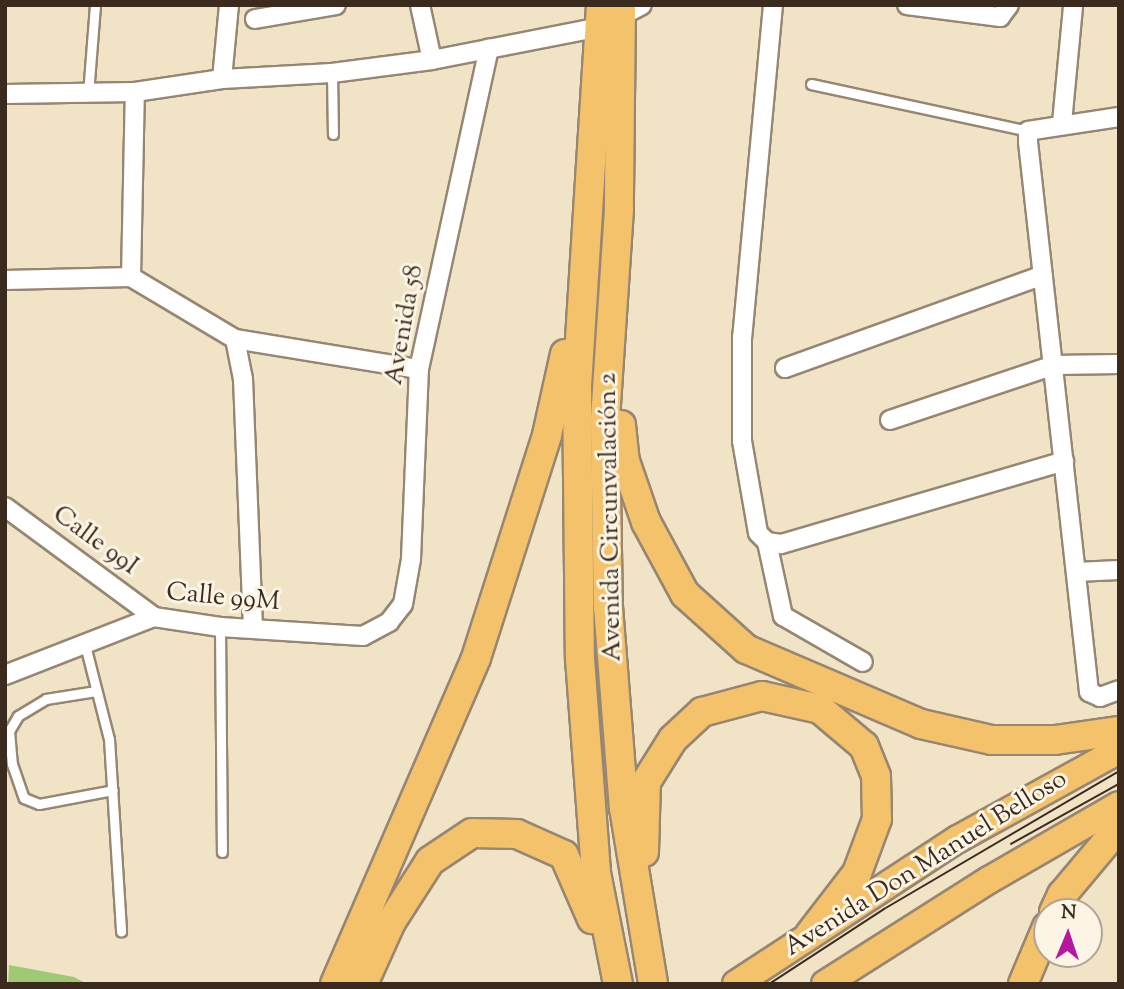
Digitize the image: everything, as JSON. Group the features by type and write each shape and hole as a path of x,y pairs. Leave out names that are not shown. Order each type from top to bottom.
{"highway":[{"name":"Avenida Circunvalación 2","path":"617,11 584,272 576,383 580,659 596,873 618,984"},
{"name":"Avenida Circunvalación 2","path":"617,11 620,209 605,422 608,606 624,808 653,984"},
{"path":"335,984 476,658 547,435 584,272"},
{"path":"611,331 625,461 646,522 685,594 746,649 921,724 992,740 1055,740 1119,731"},
{"path":"642,915 646,782 673,739 702,712 762,696 820,709 864,746 876,776 877,819 857,873 810,933"},
{"path":"1061,898 1119,827"},
{"path":"363,984 391,922 430,861 472,833 517,834 564,855 588,904 612,984"},
{"path":"1023,984 1033,960"}],"main road":[{"name":"Avenida Don Manuel Belloso","path":"736,984 810,933 958,839 1119,750"},
{"name":"Avenida Don Manuel Belloso","path":"825,984 1119,805"}],"street":[{"path":"222,79 229,5"},
{"path":"255,19 336,5"},
{"path":"420,5 432,60"},
{"path":"773,5 741,337 743,441 758,533 768,542 781,544 1064,461"},
{"path":"907,5 1000,17 1009,5"},
{"path":"1062,123 1073,7"},
{"path":"5,94 135,92 222,79 332,73 432,60 489,49 617,11"},
{"name":"Avenida 58","path":"363,636 389,622 403,604 411,559 419,369 489,49"},
{"path":"131,277 135,92"},
{"path":"1119,117 1062,123 1028,131 1088,692 1100,697 1119,690"},
{"path":"785,368 1043,275"},
{"path":"5,280 131,277 235,339 419,369"},
{"path":"235,339 243,379 253,629"},
{"path":"890,420 1054,365 1119,364"},
{"name":"Calle 99I","path":"5,507 154,617"},
{"path":"768,542 783,616 863,662"},
{"path":"1076,572 1119,570"},
{"name":"Calle 99M","path":"5,675 154,617 220,627 363,636"}],"lane":[{"path":"88,93 95,5"},
{"path":"332,73 333,134"},
{"path":"811,84 1028,131"},
{"path":"220,627 222,852"},
{"path":"85,645 109,739 121,932"},
{"path":"96,691 46,699 18,716 9,731 12,764 24,798 39,804 113,790"}],"green space":[{"path":"9,965 74,977 87,984 8,984"}],"tram line":[{"path":"769,984 884,909 1119,771"},
{"path":"1011,844 1119,784"}]}
